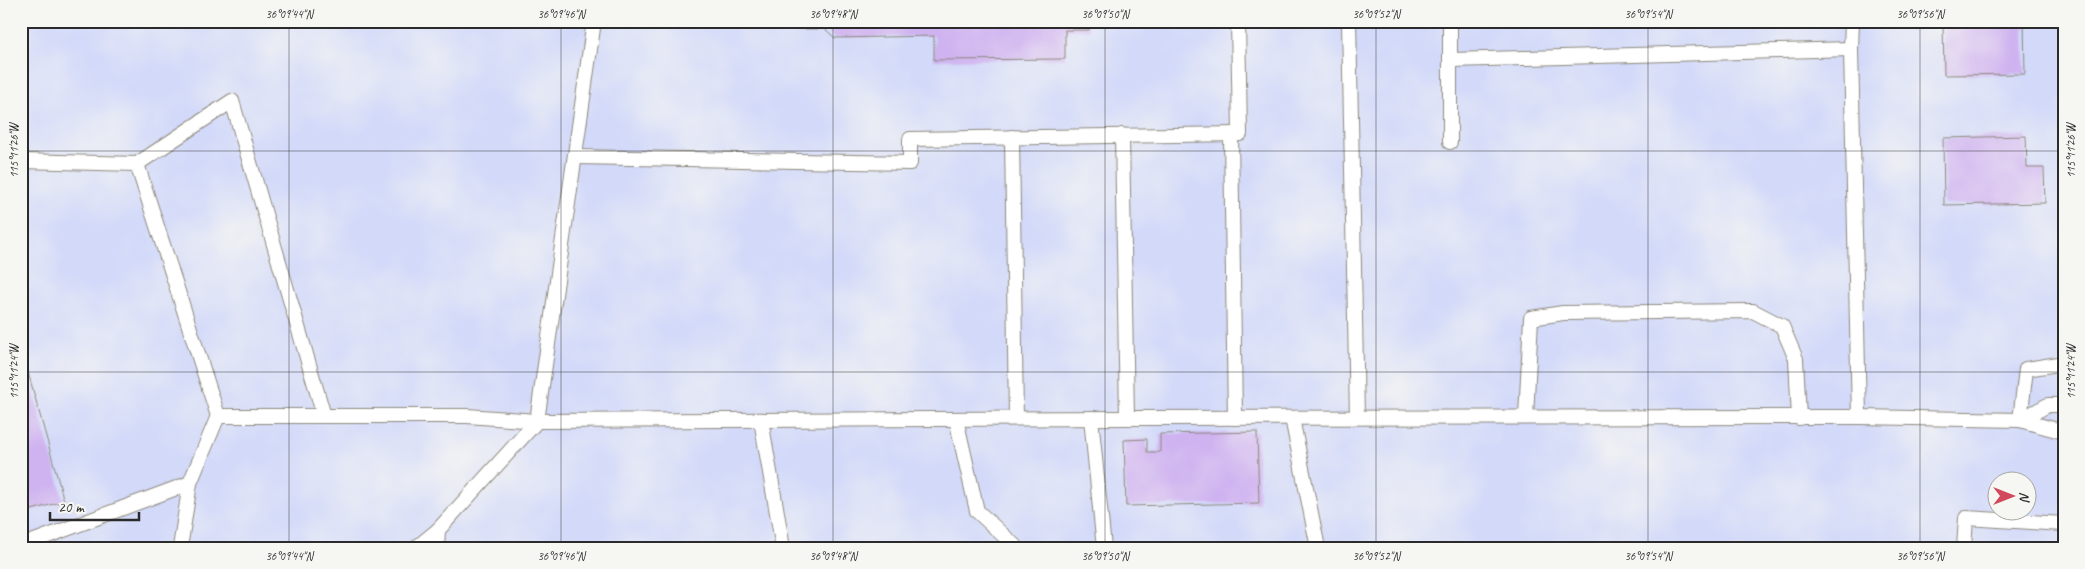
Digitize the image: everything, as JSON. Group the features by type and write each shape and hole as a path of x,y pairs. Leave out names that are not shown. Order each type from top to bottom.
{"lane":[{"path":"416,548 438,530 537,421 594,21"},
{"path":"574,157 910,163 910,139 1240,134 1238,21"},
{"path":"1349,21 1357,417"},
{"path":"1450,21 1450,142"},
{"path":"1852,21 1859,417"},
{"path":"1451,60 1851,49"},
{"path":"21,161 136,164 232,101 324,416"},
{"path":"1231,134 1235,418"},
{"path":"1122,135 1127,418"},
{"path":"1012,137 1016,418"},
{"path":"136,164 218,416 190,483 180,548"},
{"path":"1526,417 1531,318 1563,313 1753,311 1782,326 1796,359 1799,418"},
{"path":"2020,420 2026,369 2064,363"},
{"path":"2020,420 2048,405 2064,405"},
{"path":"218,416 467,416 537,421 956,418 1859,417 2020,420 2064,432"},
{"path":"956,418 977,511 1017,548"},
{"path":"1091,418 1104,548"},
{"path":"1292,418 1318,548"},
{"path":"760,420 783,548"},
{"path":"21,546 190,483"},
{"path":"1964,548 1966,518 2064,524"},
{"path":"437,548 438,530"}],"shaded area":[{"path":"21,21 2064,21 2064,548 21,548"}],"building":[{"path":"798,21 1089,21 1089,30 1065,30 1065,59 934,60 934,36 835,38 825,29 798,29"},
{"path":"1943,21 2024,21 2025,74 1944,75"},
{"path":"2026,136 2027,168 2044,168 2045,203 1944,205 1943,138"},
{"path":"21,347 64,501 21,513"},
{"path":"1257,432 1259,503 1126,506 1124,440 1147,439 1147,452 1160,452 1160,434"}]}
